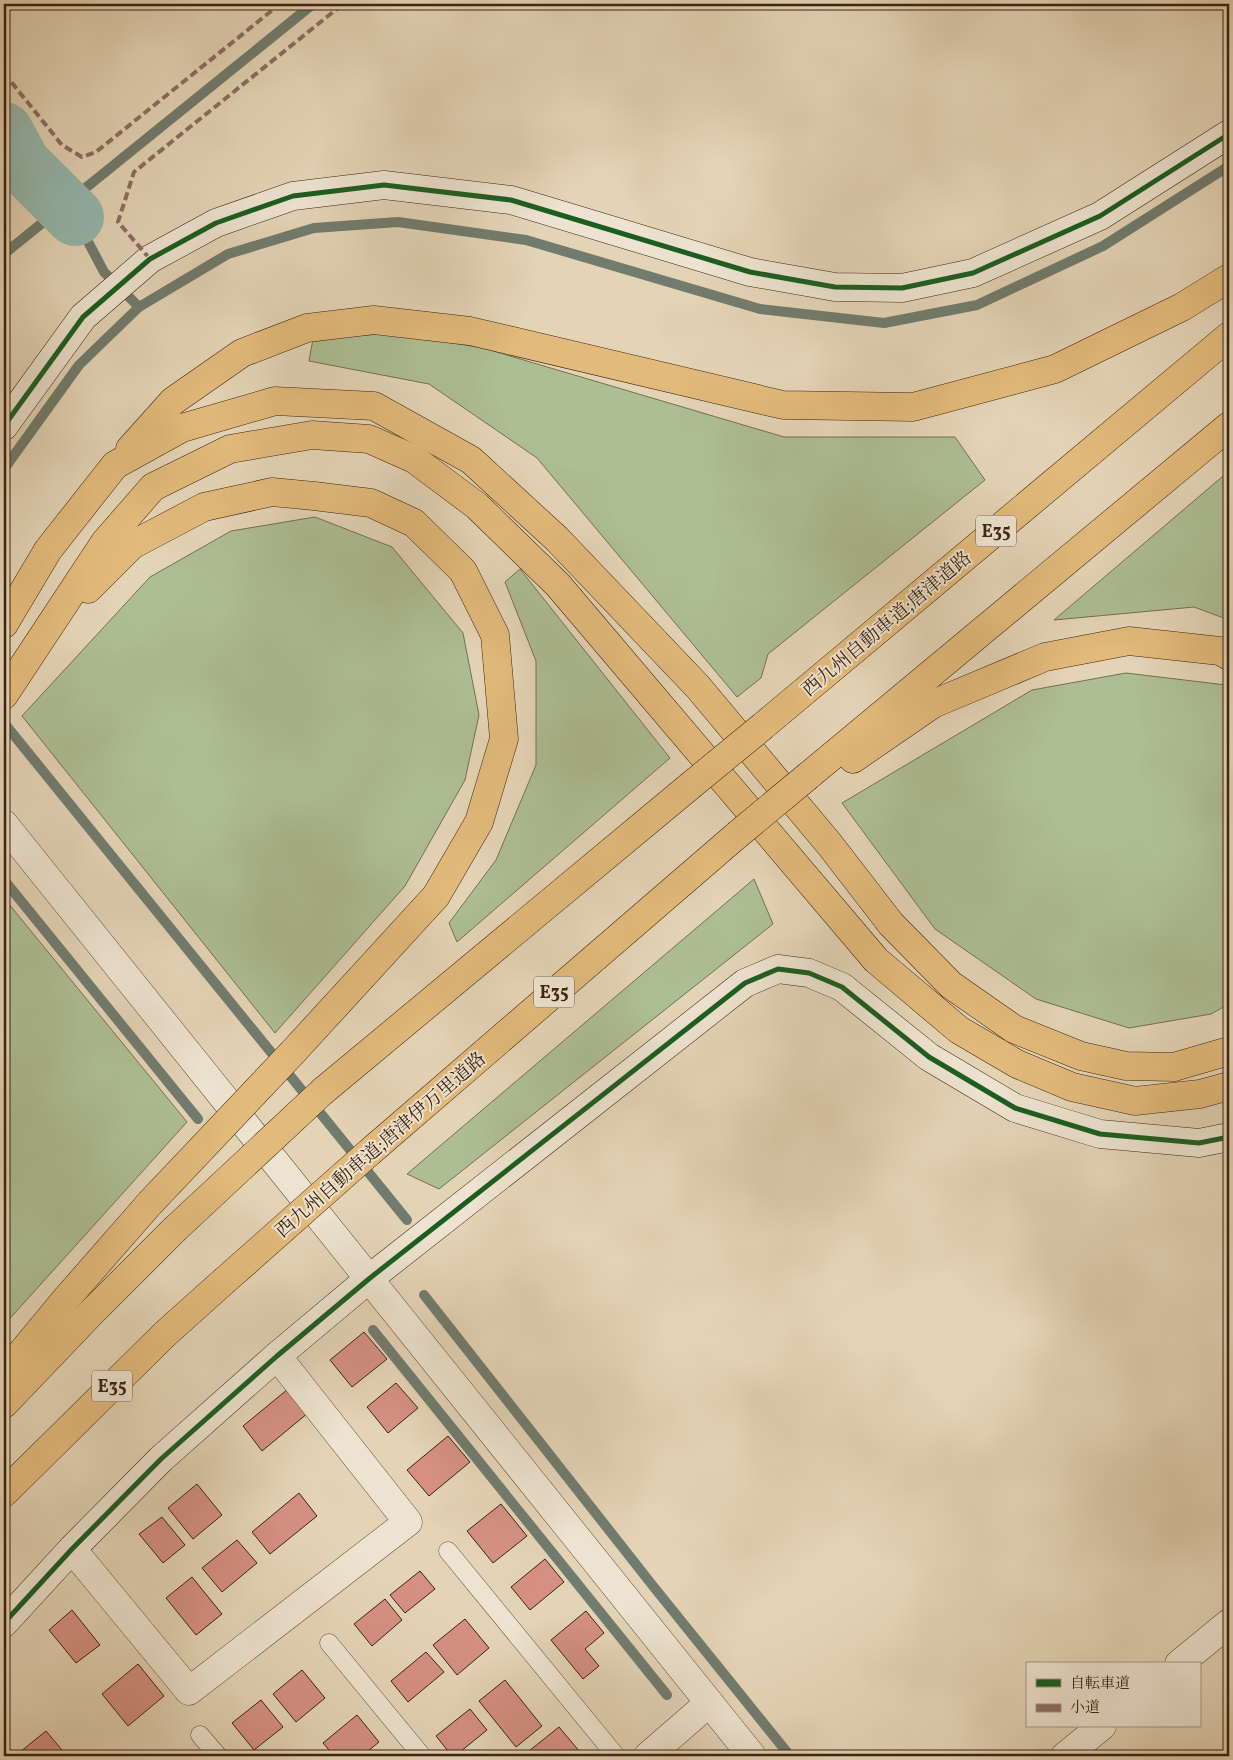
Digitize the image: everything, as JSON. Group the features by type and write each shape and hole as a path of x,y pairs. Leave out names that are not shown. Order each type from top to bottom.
{"highway":[{"path":"4,624 48,550 115,465 173,401 242,353 307,328 374,320 470,331 783,405 913,406 1055,369 1182,307 1229,278"},
{"name":"西九州自動車道;唐津道路","path":"4,1404 174,1230 323,1091 1229,336"},
{"path":"115,465 182,428 275,401 374,406 471,460 557,539 698,686 830,845 891,924 951,985 1014,1029 1081,1056 1126,1066 1174,1067 1229,1051"},
{"name":"E35","path":"809,782 1229,426"},
{"path":"8,690 105,542 153,487 230,449 312,435 369,439 414,459 477,506 558,586 876,960 959,1030 1017,1064 1072,1087 1135,1101 1200,1094 1229,1086"},
{"path":"4,1374 66,1299 150,1204 436,896 479,822 504,740 495,635 463,571 414,523 371,503 272,492 204,507 132,545 51,625"},
{"path":"736,835 809,782 933,704 1045,657 1128,641 1220,651 1229,656"},
{"name":"西九州自動車道;唐津伊万里道路","path":"4,1494 158,1341 372,1150 736,835 768,809 809,782"}],"street":[{"path":"4,426 84,317 150,259 216,223 293,196 384,185 511,200 750,272 835,287 902,288 973,273 1100,216 1229,134"},
{"path":"4,824 752,1756"},
{"path":"4,1623 72,1549 161,1459 277,1356 370,1278 745,983 778,969 809,973 842,987 929,1057 1015,1108 1100,1134 1199,1143 1229,1137"},
{"path":"72,1549 189,1691 408,1522 277,1356"},
{"path":"1181,1662 1229,1623"},
{"path":"648,1756 709,1703"},
{"path":"1065,1756 1100,1728"}],"lane":[{"path":"448,1551 616,1756"},
{"path":"329,1643 422,1756"},
{"path":"200,1735 218,1756"}],"green space":[{"path":"394,333 483,348 784,437 955,437 985,480 768,654 761,678 737,697 537,458 429,384 309,361 313,339"},
{"path":"1229,471 1229,620 1194,607 1054,620"},
{"path":"315,517 392,547 463,633 479,715 465,780 405,886 275,1033 22,716 150,577 231,531"},
{"path":"520,569 670,758 457,942 449,923 496,860 536,765 536,661 505,582"},
{"path":"1126,673 1226,685 1229,687 1229,1004 1211,1014 1129,1028 1036,999 935,929 842,803 1032,690"},
{"path":"754,879 773,924 439,1189 407,1174"},
{"path":"4,898 187,1122 4,1325"}],"building":[{"path":"364,1332 387,1359 352,1387 330,1360"},
{"path":"396,1383 418,1408 388,1433 367,1407"},
{"path":"288,1389 308,1413 262,1451 243,1426"},
{"path":"448,1436 470,1462 429,1496 407,1470"},
{"path":"197,1484 222,1515 193,1539 168,1508"},
{"path":"299,1493 317,1516 270,1554 252,1532"},
{"path":"501,1504 527,1536 493,1563 467,1531"},
{"path":"162,1517 185,1545 163,1563 139,1534"},
{"path":"237,1540 257,1563 222,1592 202,1568"},
{"path":"545,1559 564,1582 530,1610 511,1587"},
{"path":"420,1571 435,1589 405,1613 390,1595"},
{"path":"192,1577 222,1614 196,1635 166,1598"},
{"path":"385,1599 402,1620 372,1646 354,1624"},
{"path":"72,1610 100,1645 76,1663 49,1630"},
{"path":"586,1611 604,1633 585,1649 599,1666 583,1679 551,1640"},
{"path":"465,1619 489,1648 457,1675 433,1645"},
{"path":"426,1652 444,1672 408,1702 391,1681"},
{"path":"138,1664 164,1696 128,1726 102,1694"},
{"path":"302,1670 325,1698 296,1722 273,1694"},
{"path":"505,1680 542,1726 516,1747 479,1701"},
{"path":"261,1700 283,1727 254,1750 232,1723"},
{"path":"470,1709 487,1730 455,1756 452,1756 436,1736"},
{"path":"357,1715 379,1742 362,1756 334,1756 323,1743"},
{"path":"559,1727 580,1752 575,1756 524,1755"},
{"path":"46,1731 67,1756 15,1756"}],"waterway":[{"path":"4,254 313,4"},
{"path":"4,131 22,164 75,217"},
{"path":"75,217 104,272 139,307 228,254 314,228 398,222 526,240 760,309 884,323 977,305 1103,246 1229,166"},
{"path":"4,469 79,365 139,307"},
{"path":"4,723 407,1220"},
{"path":"4,880 198,1119"},
{"path":"424,1295 653,1586 790,1756"},
{"path":"373,1330 667,1695"}],"marked path":[{"path":"4,73 62,145 82,157 96,152 280,4"},
{"path":"150,259 118,222 134,172 343,4"}],"cycle path":[{"path":"4,426 83,317 150,259 216,223 293,196 384,185 511,200 750,272 835,287 902,288 973,273 1100,216 1229,134"},
{"path":"4,1623 72,1549 161,1459 277,1356 370,1278 745,983 778,969 809,973 842,987 929,1057 1015,1108 1100,1134 1199,1143 1229,1137"}]}
